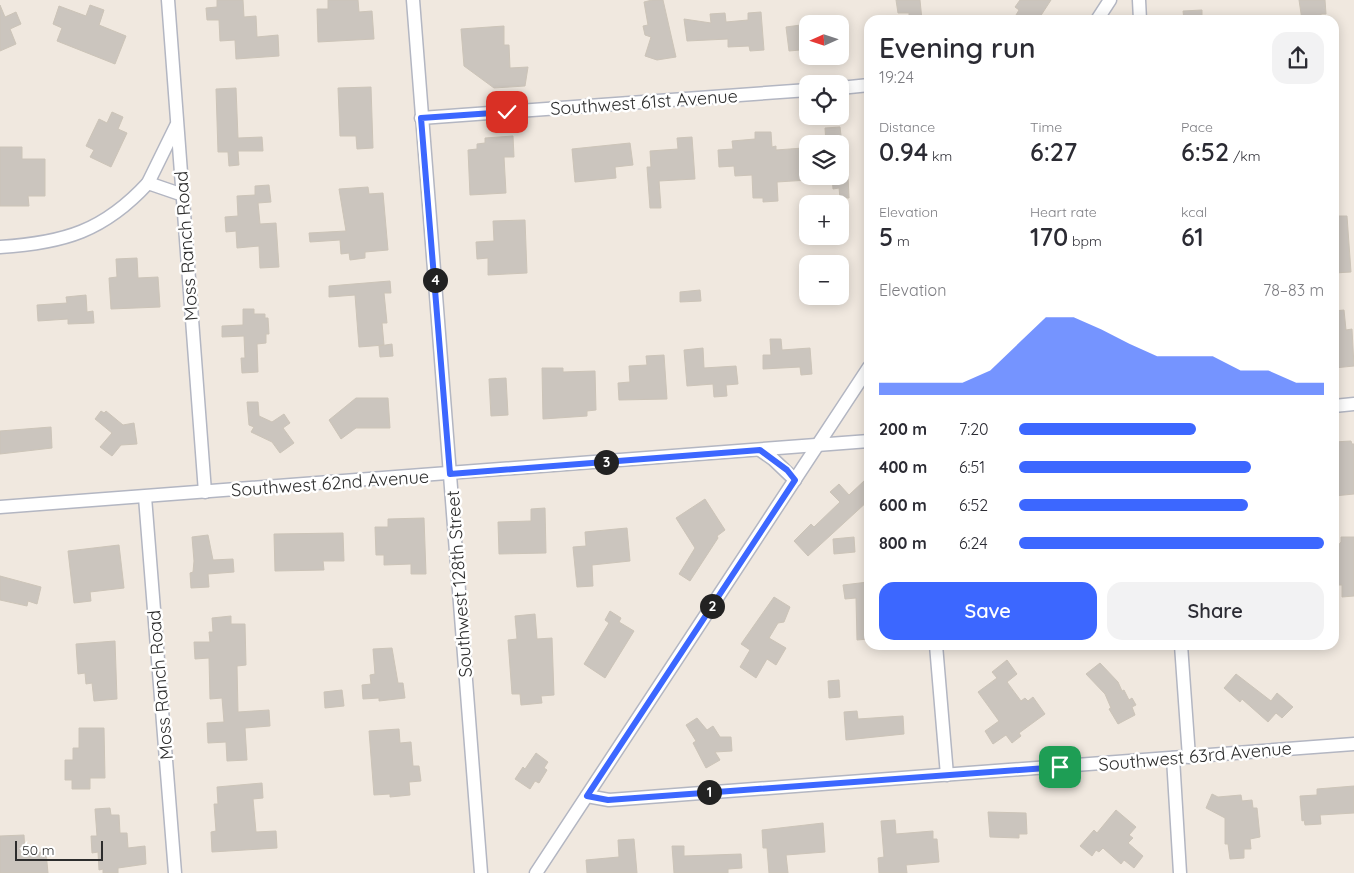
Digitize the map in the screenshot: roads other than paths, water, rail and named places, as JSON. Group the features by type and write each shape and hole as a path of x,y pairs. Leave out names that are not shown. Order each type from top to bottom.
{"street":[{"name":"Moss Ranch Road","path":"168,0 205,492"},
{"name":"Southwest 128th Street","path":"413,0 483,872"},
{"path":"1100,15 1110,0"},
{"path":"1139,0 1140,15"},
{"path":"849,87 864,86"},
{"name":"Southwest 61st Avenue","path":"421,118 799,91"},
{"path":"0,247 39,244 61,239 96,226 123,208 148,183 177,123"},
{"path":"148,183 183,195"},
{"path":"536,873 864,376"},
{"path":"1339,406 1354,404"},
{"name":"Southwest 62nd Avenue","path":"0,507 864,441"},
{"path":"760,450 787,470 795,480"},
{"name":"Moss Ranch Road","path":"145,497 175,873"},
{"path":"936,650 947,775"},
{"path":"1181,650 1189,757"},
{"name":"Southwest 63rd Avenue","path":"587,796 608,800 1354,744"},
{"path":"1173,758 1180,873"}]}
